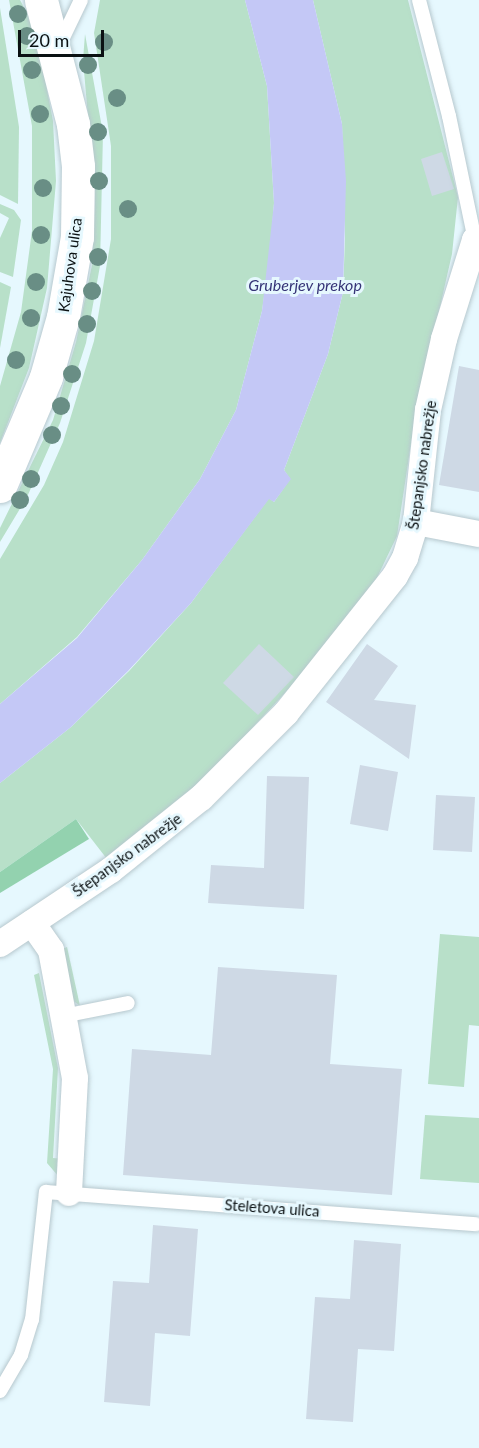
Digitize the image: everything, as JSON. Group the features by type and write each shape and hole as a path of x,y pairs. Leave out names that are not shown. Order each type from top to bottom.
{"main road":[{"name":"Kajuhova ulica","path":"0,486 46,377 72,273 78,166 67,94 41,0"}],"street":[{"name":"Štepanjsko nabrežje","path":"0,944 154,839 239,762 292,705 395,576 405,558 416,522 428,410 444,339 477,241"},
{"path":"416,522 479,534"},
{"path":"32,923 51,950 75,1078 69,1193"}],"lane":[{"path":"56,52 81,0"},
{"name":"Štepanjsko nabrežje","path":"419,0 449,116 477,241"},
{"path":"63,1016 128,1003"},
{"name":"Steletova ulica","path":"0,1391 21,1355 32,1320 46,1192 476,1224"}],"green space":[{"path":"9,0 20,0 35,27 53,121 56,181 47,288 29,368 0,443 0,386 21,312 32,231 32,126"},
{"path":"100,0 245,0 267,86 274,203 262,311 236,410 200,479 142,560 77,637 0,704 0,559 44,485 63,442 94,341 111,239 111,146 94,33"},
{"path":"313,0 408,0 458,197 452,254 415,417 397,536 374,584 298,679 212,771 160,817 107,859 76,819 0,872 0,783 71,727 129,671 191,603 269,498 274,502 290,479 284,470 328,354 343,292 345,238 342,124"},
{"path":"0,8 19,127 18,204 0,195"},
{"path":"85,34 103,133 100,266 86,343 60,423 27,497 0,542 0,528 53,420 76,342 92,265 95,196 83,60"},
{"path":"0,204 14,210 21,220 13,277 0,272 0,238 9,218 0,213"},
{"path":"0,282 11,287 0,348"},
{"path":"76,819 89,839 0,893 0,872"},
{"path":"440,934 479,937 479,1026 469,1025 464,1087 428,1084"},
{"path":"67,947 80,1006 71,999 60,950"},
{"path":"39,973 58,1068 53,1158 64,1159 59,1177 47,1163 53,1069 34,975"},
{"path":"425,1115 479,1118 479,1183 420,1179"}],"water":[{"name":"Gruberjev prekop","path":"245,0 313,0 342,124 346,181 343,292 328,354 284,470 291,479 274,502 269,499 191,603 128,671 71,727 0,783 0,704 77,638 142,560 200,479 236,410 262,311 274,203 267,86"}],"building":[{"path":"442,152 454,189 432,196 421,159"},
{"path":"459,366 479,370 479,492 439,485"},
{"path":"259,644 294,677 258,715 223,683"},
{"path":"367,644 398,666 374,700 416,705 409,759 326,702"},
{"path":"360,765 398,772 388,831 350,824"},
{"path":"267,776 309,777 304,909 208,903 211,865 264,868"},
{"path":"436,795 475,797 472,852 433,850"},
{"path":"218,967 337,975 330,1064 402,1069 392,1195 123,1175 132,1049 211,1055"},
{"path":"153,1225 198,1229 190,1336 155,1333 150,1406 104,1402 113,1281 149,1283"},
{"path":"354,1240 401,1244 394,1351 358,1349 353,1422 306,1419 315,1297 350,1299"}]}
